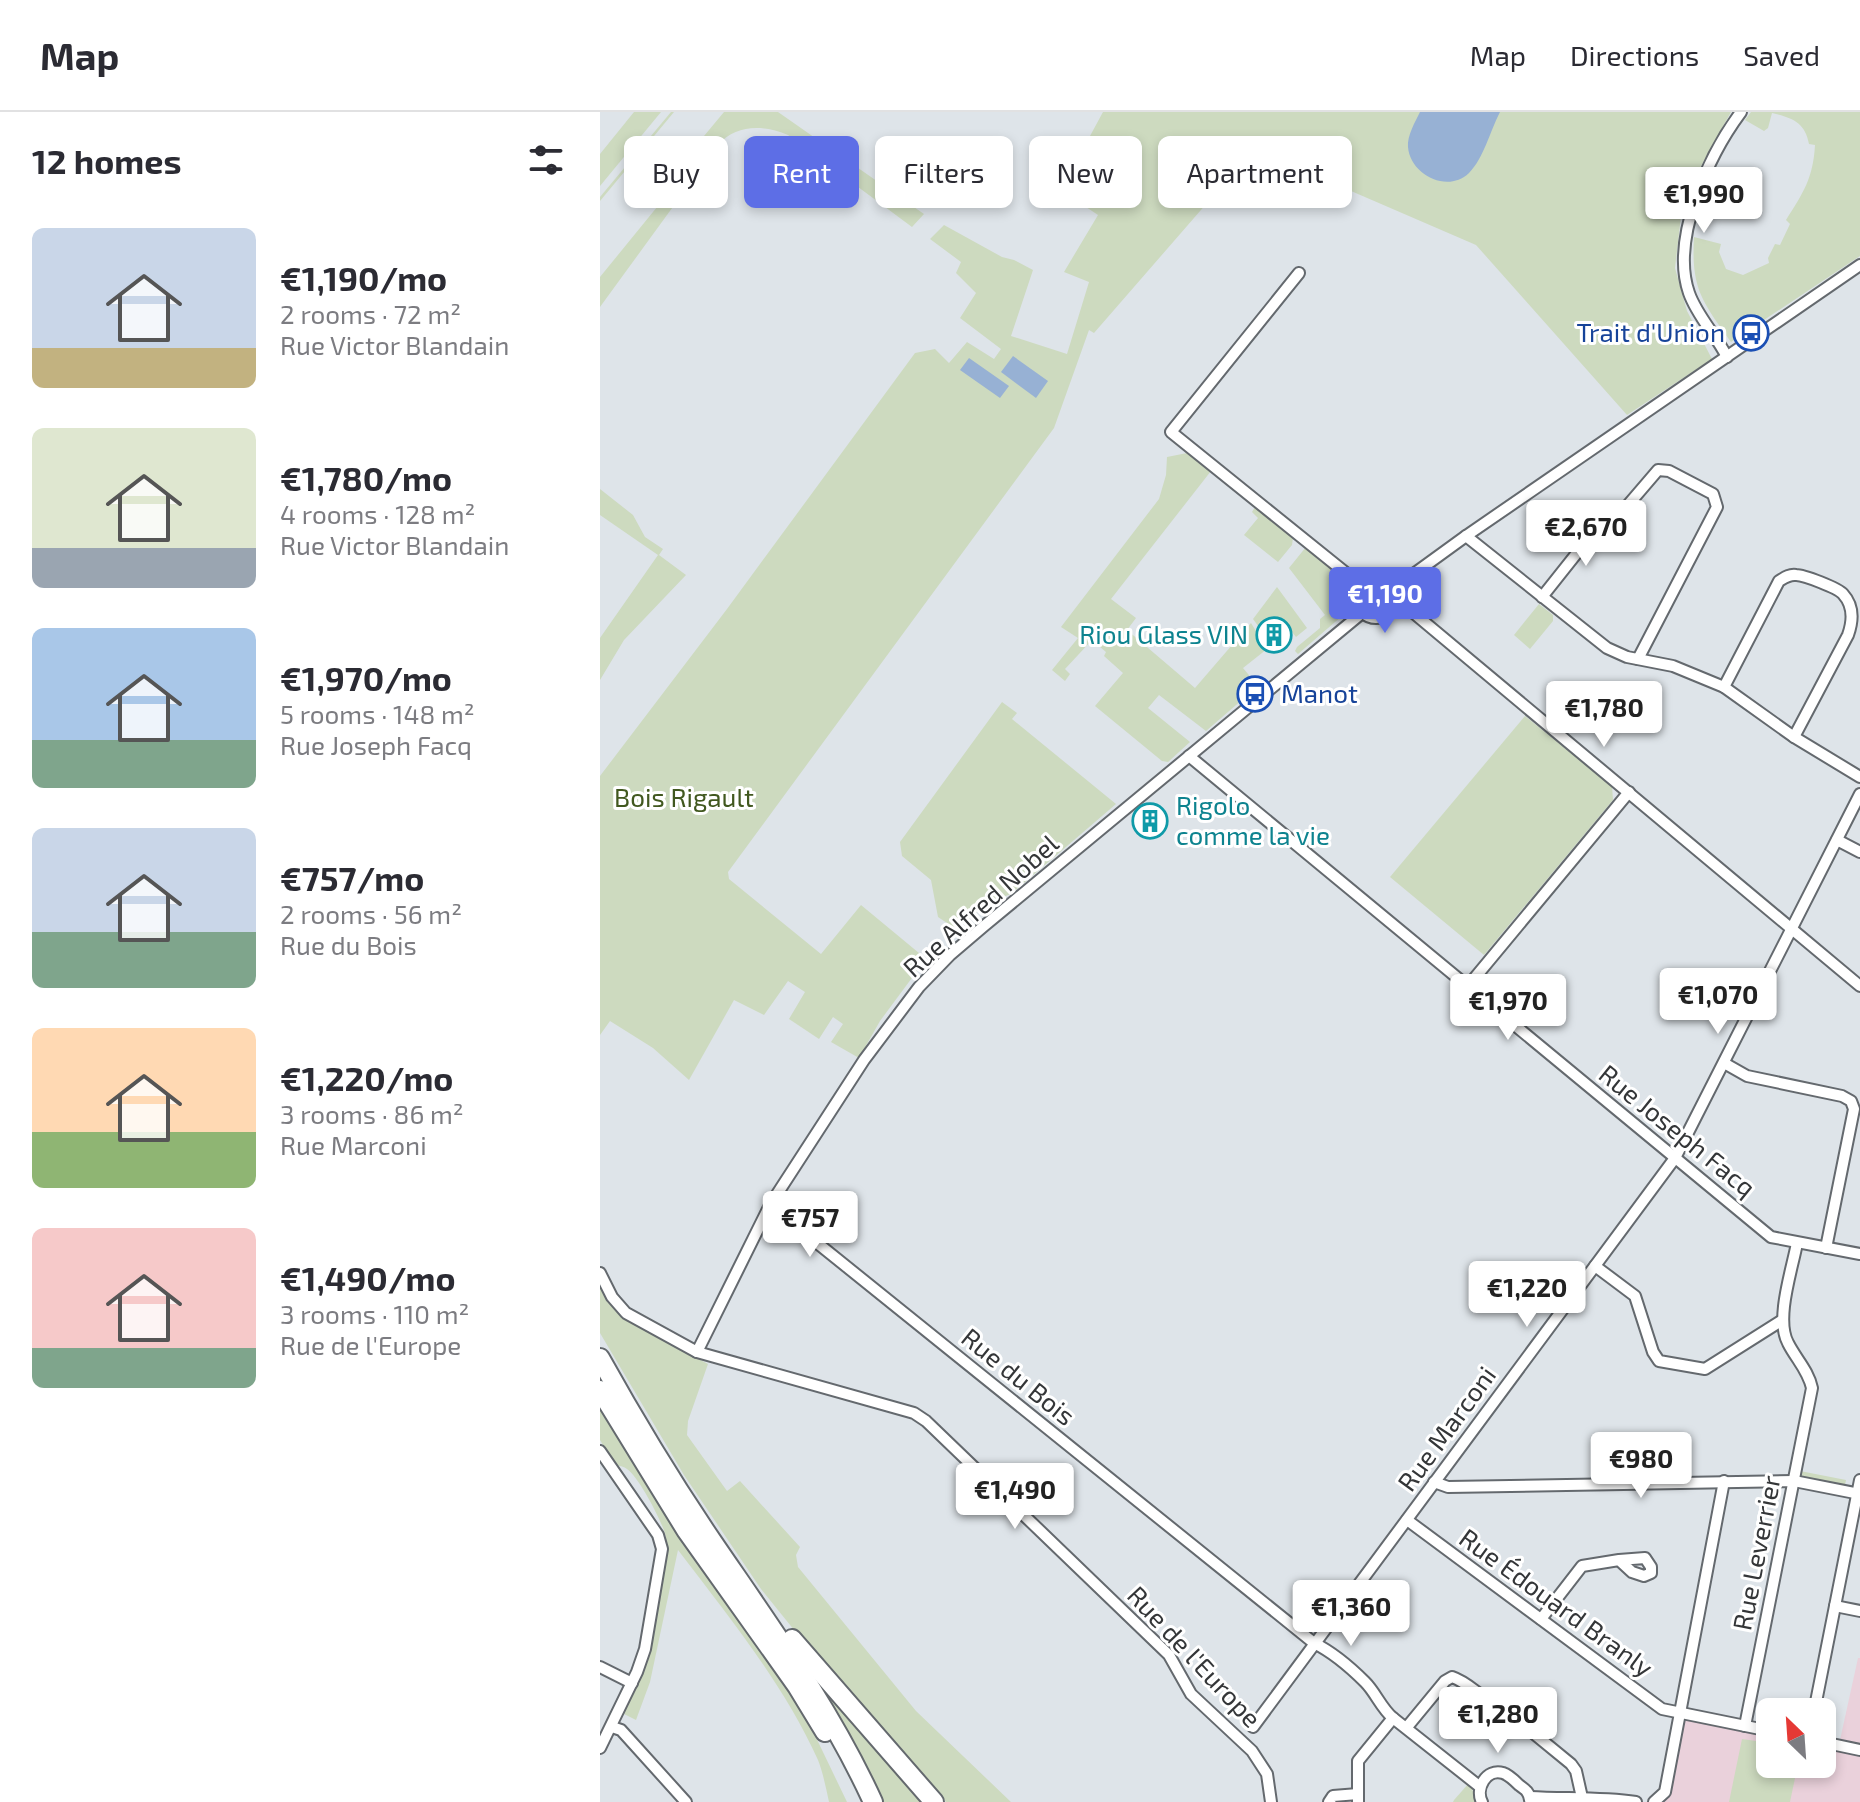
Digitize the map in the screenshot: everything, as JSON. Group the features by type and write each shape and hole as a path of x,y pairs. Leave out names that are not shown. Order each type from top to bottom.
{"highway":[{"path":"600,1358 675,1485 817,1695 873,1802"},
{"path":"600,1390 674,1511 803,1697 835,1750 860,1802"},
{"path":"735,1575 752,1588 800,1649 934,1802"}],"street":[{"path":"1727,357 1696,310 1688,290 1686,240 1705,175 1741,112"},
{"path":"1393,589 1860,265"},
{"path":"1299,273 1171,432 1362,586"},
{"path":"1542,597 1604,519 1628,505 1653,474 1663,469 1713,494 1717,507 1638,659"},
{"path":"1466,536 1607,648 1638,659 1673,666 1724,687 1794,737 1860,777"},
{"path":"1724,687 1779,581 1798,575 1842,592 1853,620 1794,737"},
{"path":"1382,580 1393,589 1395,605 1384,618 1372,618 1362,613 1357,602 1362,586 1382,580"},
{"path":"1395,605 1410,610 1860,986"},
{"name":"Rue Alfred Nobel","path":"697,1352 770,1205 864,1060 896,1015 930,976 967,940 1362,613"},
{"name":"Rue Joseph Facq","path":"1189,756 1771,1237 1860,1254"},
{"path":"1468,986 1629,792"},
{"name":"Rue Marconi","path":"1253,1727 1675,1158 1860,794"},
{"path":"1837,840 1860,852"},
{"path":"1724,1063 1747,1076 1842,1096 1851,1101 1854,1109 1826,1248"},
{"name":"Rue du Bois","path":"770,1205 1324,1648 1366,1683 1384,1710 1479,1786"},
{"path":"1595,1266 1635,1296 1653,1352 1659,1361 1705,1369 1781,1321 1797,1243"},
{"name":"Rue de l'Europe","path":"600,1273 612,1297 626,1313 697,1352 914,1413 926,1421 1169,1655 1191,1694 1252,1751 1267,1774 1271,1802"},
{"name":"Rue Leverrier","path":"1745,1726 1812,1388 1809,1375 1786,1341 1781,1321"},
{"path":"600,1451 661,1542 645,1649 600,1748"},
{"path":"1817,1698 1860,1480"},
{"path":"1654,1802 1665,1792 1724,1481"},
{"path":"1434,1482 1448,1487 1794,1481 1859,1493"},
{"name":"Rue Édouard Branly","path":"1407,1520 1662,1709 1756,1728"},
{"path":"1541,1619 1582,1566 1619,1560"},
{"path":"1835,1606 1860,1611"},
{"path":"600,1667 632,1683"},
{"path":"1407,1727 1445,1681 1452,1677 1461,1680 1487,1701 1499,1705 1571,1764 1576,1771 1582,1800"},
{"path":"1329,1802 1333,1796 1358,1798 1358,1761 1393,1718"},
{"path":"612,1727 621,1730 686,1802"},
{"path":"1836,1745 1860,1750"},
{"path":"1482,1802 1478,1794 1479,1786 1488,1776 1498,1772 1505,1774 1530,1799 1582,1800 1601,1797 1636,1802"}],"shaded area":[{"path":"1860,1658 1860,1802 1661,1802 1685,1709 1756,1723 1756,1778 1836,1778 1836,1739 1840,1740"}],"green space":[{"path":"634,112 661,112 641,136 624,136 624,157 600,186 600,154"},
{"path":"671,112 674,112 654,136 651,136"},
{"path":"724,112 778,112 812,136 789,136 769,129 751,128 728,136 704,136"},
{"name":"Bois Rigault","path":"1103,112 1731,112 1683,199 1675,268 1687,311 1712,359 1627,415 1476,245 1352,191 1352,136 1158,136 1158,208 1203,208 1094,333 1089,330 1054,428 728,872 729,879 821,954 861,905 925,958 880,1021 859,1058 831,1042 843,1024 833,1017 819,1039 789,1019 805,992 788,981 764,1015 734,1000 689,1080 653,1048 610,1021 600,1035 600,776 915,353 935,349 949,363 967,342 994,359 1001,349 960,318 976,293 956,273 961,262 930,239 944,225 1033,270 1011,336 1067,354 1089,282 1064,272 1098,215 1088,208 1142,208 1142,136 1090,136"},
{"path":"1751,112 1860,112 1860,256 1731,342 1700,294 1694,270 1694,237 1721,244 1719,252 1726,269 1743,275 1769,263 1768,258 1775,244 1780,245 1790,224 1786,220 1806,185 1815,145 1809,144 1801,126 1791,119 1772,113 1768,128 1764,131 1745,120"},
{"path":"624,168 600,201 600,197"},
{"path":"859,169 875,180 875,200 859,188"},
{"path":"656,208 672,208 600,307 600,277"},
{"path":"886,208 915,208 924,214 912,227"},
{"path":"1187,453 1211,471 1111,599 1136,618 1127,630 1195,688 1251,623 1267,649 1243,668 1258,686 1206,731 1159,695 1148,708 1190,742 1168,762 1162,761 1095,706 1123,673 1092,640 1065,669 1070,674 1065,681 1052,670 1078,638 1061,627 1159,499 1167,457"},
{"path":"600,489 633,515 645,537 663,549 659,555 686,575 624,640 600,680 600,638 658,555 600,515"},
{"path":"1255,507 1293,538 1292,545 1278,562 1244,535 1258,518 1252,512"},
{"path":"1306,547 1347,582 1342,588 1342,616 1298,654 1295,651 1297,647 1320,628 1320,619 1325,615 1289,568"},
{"path":"1277,587 1307,628 1296,637 1280,617 1264,634 1253,619"},
{"path":"1539,604 1553,615 1553,621 1530,649 1514,635"},
{"path":"1002,702 1017,713 1012,719 1116,804 1011,894 989,902 956,929 938,917 931,880 902,856 900,842"},
{"path":"1525,716 1612,786 1613,800 1484,955 1390,877"},
{"path":"600,1287 622,1318 708,1364 688,1421 687,1435 727,1491 740,1481 800,1547 796,1555 798,1567 916,1711 1011,1802 946,1802 807,1646 761,1589 684,1475 600,1333"},
{"path":"600,1403 810,1725 847,1802 829,1802 818,1760 789,1704 754,1651 678,1550 650,1682 636,1720 624,1714 641,1674 666,1537 656,1511 638,1481 627,1469 615,1465 600,1440"},
{"path":"1800,1471 1846,1480 1845,1485 1799,1476"},
{"path":"820,1685 924,1802 883,1802 869,1770"},
{"path":"1742,1739 1756,1741 1756,1778 1795,1778 1790,1802 1729,1802"},
{"path":"1469,1783 1478,1802 1453,1802 1454,1800"}],"water":[{"path":"1420,112 1500,112 1474,167 1460,179 1450,182 1422,173 1410,157 1409,138"},
{"path":"1013,356 1048,381 1036,398 1001,372"},
{"path":"969,358 1009,386 1000,398 960,370"}],"place":[{"name":"Trait d'Union","path":"1751,333"},
{"name":"Riou Glass VIN","path":"1274,635"},
{"name":"Manot","path":"1255,694"},
{"name":"Rigolo comme la vie","path":"1150,821"}]}
